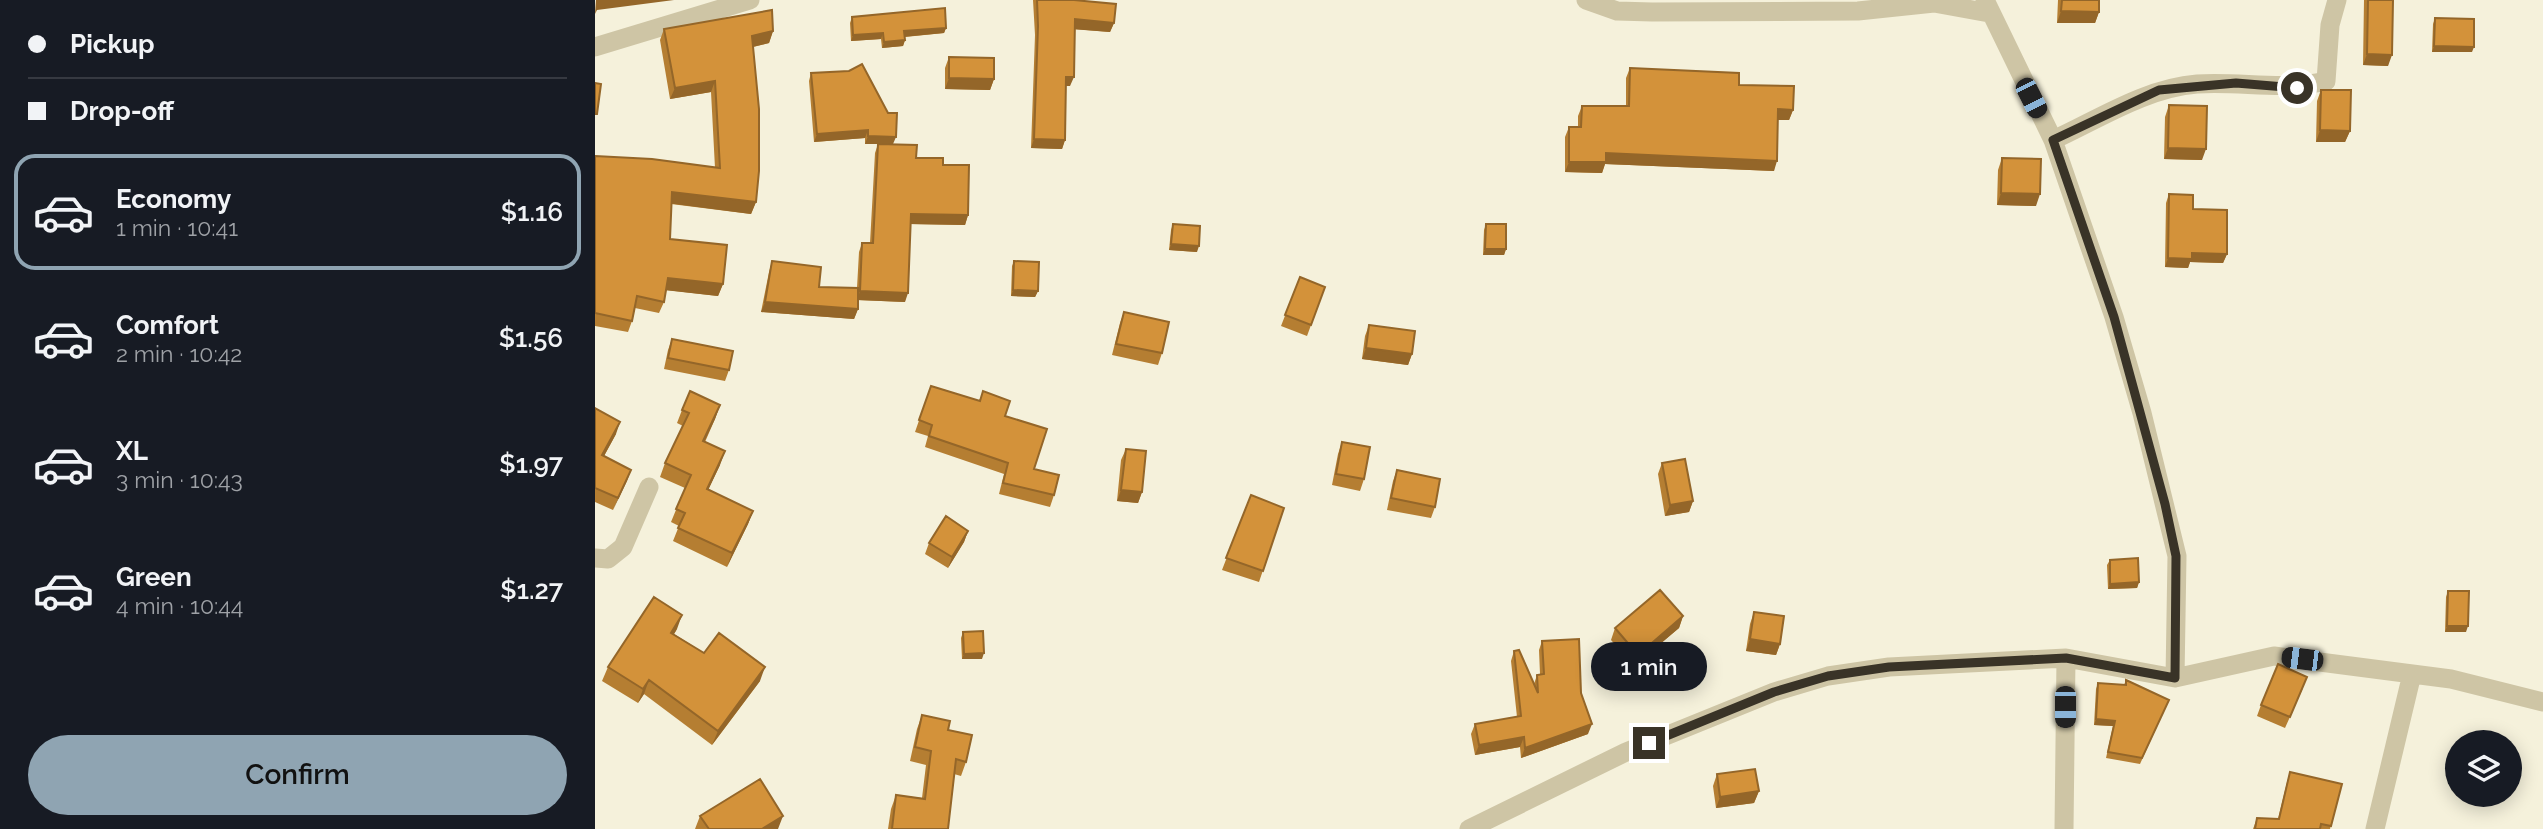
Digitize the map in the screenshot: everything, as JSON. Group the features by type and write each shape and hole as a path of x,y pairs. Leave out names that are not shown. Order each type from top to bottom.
{"street":[{"path":"595,47 750,0"},
{"path":"1586,0 1617,11 1652,12 1858,11 1934,3 1987,7 2053,140 2114,317 2162,491 2176,556 2175,678"},
{"path":"2053,140 2159,90 2236,83 2297,88 2326,82 2330,25 2337,0"},
{"path":"595,558 608,559 623,547 649,487"},
{"path":"1469,829 1626,752 1774,692 1828,676 1889,667 2066,658 2175,678 2274,656 2495,688 2543,702"},
{"path":"2064,829 2066,658"},
{"path":"2375,829 2412,674"}],"building":[{"path":"1037,0 1116,4 1114,23 1075,19 1074,77 1066,77 1065,140 1034,139"},
{"path":"2062,0 2099,0 2099,12 2061,11"},
{"path":"2368,0 2393,0 2392,55 2367,54"},
{"path":"945,8 946,28 904,31 905,40 884,42 883,33 853,35 852,17"},
{"path":"772,10 773,31 752,36 759,109 756,202 672,192 670,239 727,245 723,284 668,278 664,302 637,296 632,321 595,313 595,156 652,159 720,168 715,81 675,88 664,29"},
{"path":"2435,18 2474,19 2474,47 2434,46"},
{"path":"949,57 994,58 994,79 949,78"},
{"path":"862,64 888,113 897,113 896,137 868,136 868,130 817,134 811,73 849,71"},
{"path":"1630,68 1739,73 1739,85 1794,86 1793,110 1778,109 1777,161 1606,153 1606,162 1569,162 1569,127 1581,127 1582,106 1629,106"},
{"path":"595,83 601,84 597,114 595,114"},
{"path":"2321,90 2351,90 2350,131 2320,130"},
{"path":"2169,105 2207,106 2206,149 2168,148"},
{"path":"878,144 917,145 916,158 943,158 943,165 969,165 968,215 911,214 908,293 860,291 862,243 873,243"},
{"path":"2002,158 2041,159 2040,194 2001,193"},
{"path":"2169,194 2193,195 2193,209 2227,210 2227,254 2192,253 2192,259 2168,258"},
{"path":"1173,224 1200,226 1199,246 1171,244"},
{"path":"1486,224 1506,224 1506,249 1485,249"},
{"path":"772,261 821,267 819,287 858,288 858,309 765,302"},
{"path":"1014,261 1039,262 1038,291 1013,290"},
{"path":"1300,277 1325,287 1311,325 1285,315"},
{"path":"1124,312 1169,322 1162,353 1116,344"},
{"path":"1369,325 1415,331 1412,354 1366,348"},
{"path":"672,339 733,351 729,370 668,358"},
{"path":"931,386 980,401 983,391 1010,401 1005,416 1047,429 1034,469 1059,475 1054,495 1003,483 1008,463 929,436 932,425 919,420"},
{"path":"690,391 720,405 703,441 725,451 707,489 753,511 732,553 678,528 685,513 676,509 691,475 665,463 689,413 682,410"},
{"path":"595,408 620,422 602,455 631,470 618,498 595,488"},
{"path":"1342,442 1370,447 1364,479 1336,474"},
{"path":"1126,449 1146,451 1142,492 1121,490"},
{"path":"1685,459 1693,501 1670,505 1662,463"},
{"path":"1397,470 1440,479 1435,507 1391,498"},
{"path":"1251,495 1284,508 1263,571 1226,558"},
{"path":"946,516 968,531 952,557 929,543"},
{"path":"2138,558 2139,582 2110,584 2110,560"},
{"path":"1660,590 1683,616 1638,655 1615,628"},
{"path":"2448,591 2469,591 2468,626 2447,626"},
{"path":"654,597 682,615 671,633 704,653 719,633 765,667 718,731 649,680 643,689 608,667"},
{"path":"1754,612 1784,616 1780,644 1750,639"},
{"path":"983,631 984,653 964,654 963,632"},
{"path":"1579,639 1581,693 1592,724 1525,748 1524,737 1479,745 1475,724 1521,716 1514,651 1519,650 1538,693 1537,675 1544,674 1542,641"},
{"path":"2278,664 2307,677 2290,717 2261,705"},
{"path":"2126,680 2169,700 2142,758 2108,752 2115,721 2096,719 2098,683 2126,685"},
{"path":"922,715 950,721 948,730 972,735 966,762 956,759 948,829 892,829 896,795 925,799 931,751 915,747"},
{"path":"1755,769 1759,791 1720,797 1717,774"},
{"path":"2290,772 2342,784 2331,826 2321,824 2320,829 2255,829 2257,818 2279,819"},
{"path":"760,779 783,816 762,829 709,829 700,816"}],"route":[{"path":"1649,743 1774,692 1828,676 1889,667 2066,658 2175,678 2176,556 2165,504 2114,317 2053,140 2159,90 2196,84 2236,83 2297,88"}]}
